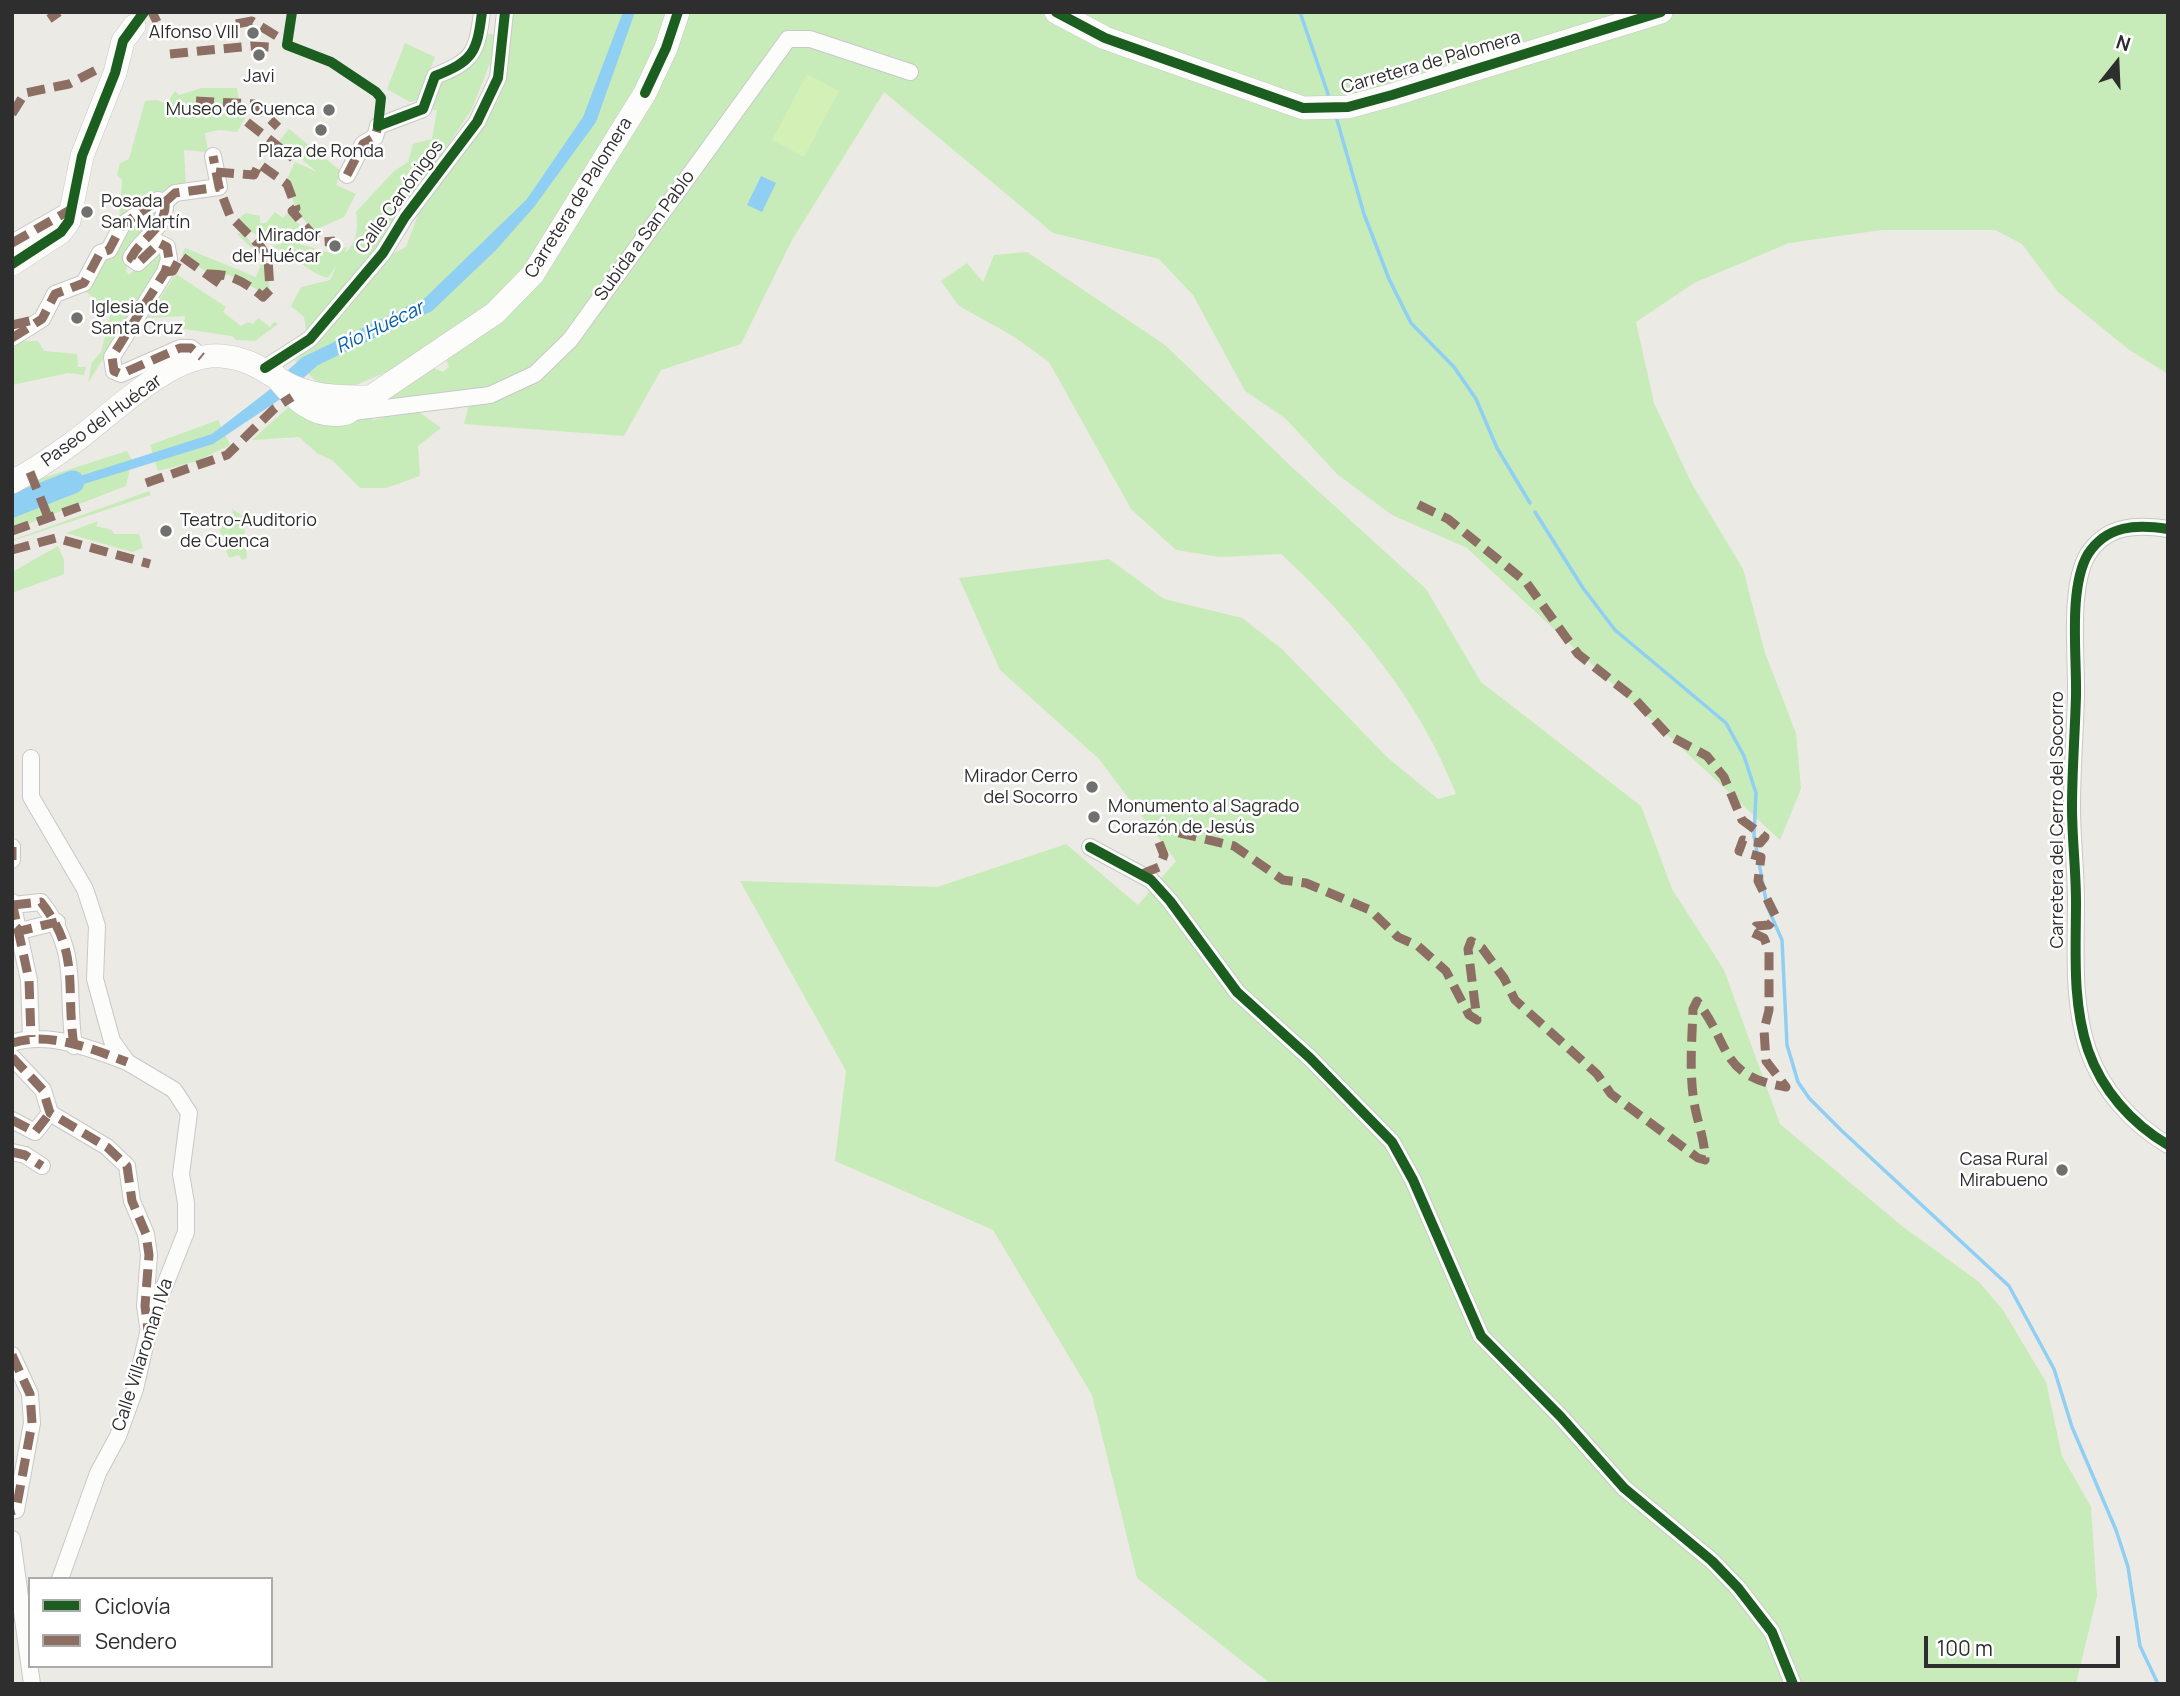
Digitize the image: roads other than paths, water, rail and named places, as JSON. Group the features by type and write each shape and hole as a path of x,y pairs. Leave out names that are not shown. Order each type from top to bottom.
{"street":[{"path":"347,175 363,144 376,137 378,126 405,113 423,109 435,76 463,65 472,53 480,33 482,12"},
{"name":"Calle Canónigos","path":"269,370 310,339 383,253 405,217 477,122 498,78 505,12"},
{"name":"Carretera de Palomera","path":"368,397 495,313 533,274 645,93 678,12"},
{"name":"Carretera de Palomera","path":"1056,12 1093,33 1132,49 1285,102 1323,109 1392,95 1661,12"},
{"path":"12,264 61,232 69,221 82,156 115,73 123,41 134,26"},
{"name":"Subida a San Pablo","path":"348,413 490,395 535,374 570,340 788,39 810,39 910,72"},
{"path":"165,202 175,193 219,187 213,156"},
{"path":"12,338 42,319 55,294 84,283 100,253 109,250 122,225 158,200 165,202"},
{"path":"165,202 166,211 157,230 131,258 138,263 159,243 167,247 169,259 165,272 112,357 114,371 121,374 180,348 191,348 202,358 222,356 269,370 297,391 315,410 334,414 348,413 368,397"},
{"path":"12,243 73,208"},
{"name":"Paseo del Huécar","path":"12,482 71,444 147,386 202,358"},
{"path":"297,391 330,397 368,397"},
{"name":"Carretera del Cerro del Socorro","path":"2168,529 2136,526 2114,530 2094,546 2082,569 2077,617 2072,808 2075,970 2086,1042 2097,1071 2113,1098 2135,1121 2168,1145"},
{"name":"Calle Villaroman IVa","path":"31,758 31,797 85,889 97,926 95,979 112,1041 127,1062 174,1090 189,1113 181,1174 186,1203 186,1232 148,1330 135,1389 118,1436 98,1473 61,1577"},
{"path":"12,847 12,860"},
{"path":"1090,847 1151,880 1170,901 1237,992 1310,1058 1392,1142 1413,1180 1481,1336 1561,1416 1616,1480 1712,1561 1745,1596 1772,1632 1793,1684"},
{"path":"31,1037 29,980 16,929 13,903 41,902 57,922 68,950 68,1009 74,1045"},
{"path":"16,929 57,922"},
{"path":"127,1062 74,1045 31,1037 13,1045 43,1090 50,1113 107,1147 127,1166 132,1201 146,1234 149,1255 145,1306 148,1330"},
{"path":"12,1120 34,1132 50,1113"},
{"path":"12,1152 25,1155 42,1166"},
{"path":"12,1354 30,1394 32,1423 16,1510 12,1511"},
{"path":"12,1539 28,1640"}],"water":[{"path":"623,12 635,12 596,122 534,207 496,250 432,311 318,365 300,381 288,370 303,357 425,298 527,199 583,117"},
{"path":"761,176 776,183 762,212 747,205"},
{"path":"273,387 282,398 213,444 45,496 41,484 61,482 212,434"}],"waterway":[{"path":"1300,12 1329,97"},
{"path":"1337,120 1364,214 1389,279 1411,323 1454,367 1476,399 1497,448 1530,503"},
{"name":"Río Huécar","path":"12,506 73,482"},
{"path":"1535,512 1583,588 1615,630 1726,723 1744,756 1756,793 1754,836 1767,906 1782,940 1787,1045 1798,1082 1809,1098 1842,1131 2009,1286 2054,1369 2072,1427 2116,1530 2128,1567 2140,1646 2158,1684"}],"place":[{"name":"Alfonso VIII","path":"253,33"},
{"name":"Javi","path":"259,55"},
{"name":"Museo de Cuenca","path":"329,110"},
{"name":"Plaza de Ronda","path":"321,130"},
{"name":"Posada San Martín","path":"87,212"},
{"name":"Mirador del Huécar","path":"335,246"},
{"name":"Iglesia de Santa Cruz","path":"77,318"},
{"name":"Teatro-Auditorio de Cuenca","path":"166,531"},
{"name":"Mirador Cerro del Socorro","path":"1092,787"},
{"name":"Monumento al Sagrado Corazón de Jesús","path":"1094,817"},
{"name":"Casa Rural Mirabueno","path":"2062,1170"}]}
